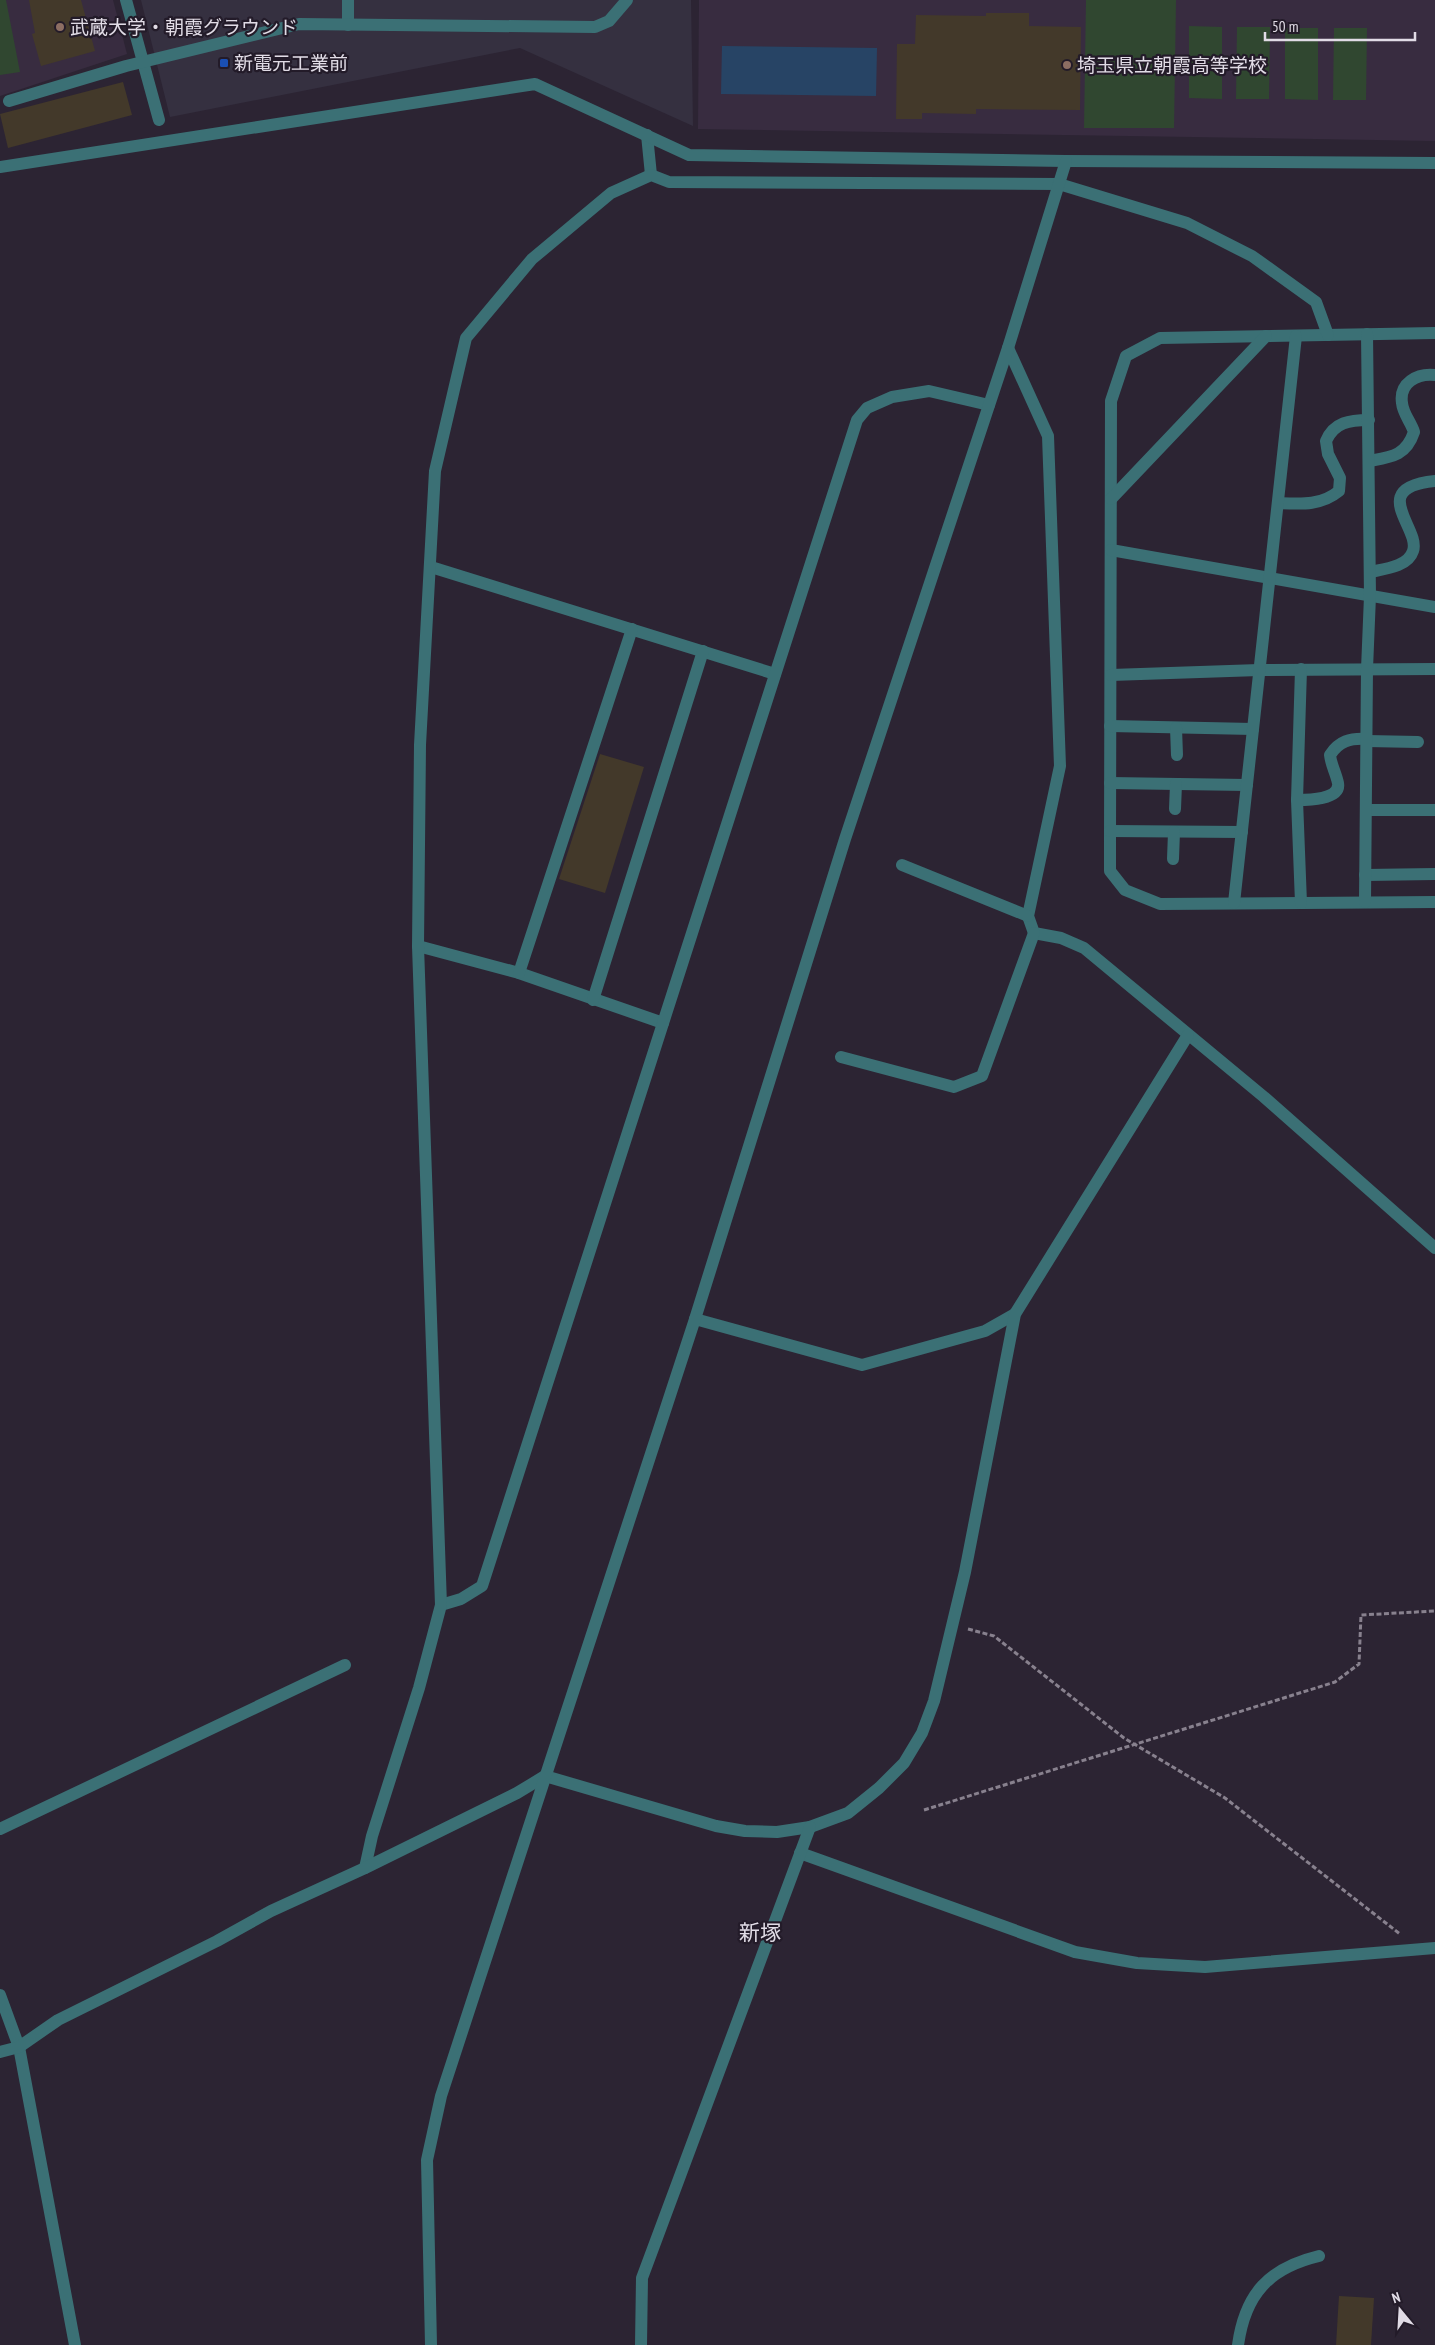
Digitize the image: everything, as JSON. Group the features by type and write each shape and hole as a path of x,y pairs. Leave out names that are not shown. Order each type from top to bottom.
{"lane":[{"path":"126,0 159,120"},
{"path":"348,0 348,25"},
{"path":"9,101 143,62 299,24 595,27 610,21 627,0"},
{"path":"0,167 535,84 689,155 1066,161 1435,163"},
{"path":"647,135 651,175"},
{"path":"431,2345 427,2160 442,2096 695,1319 845,839 1008,348 1066,161"},
{"path":"365,1868 372,1836 419,1688 441,1605 418,946 420,746 435,471 466,338 532,259 611,193 651,175 669,182 1059,184 1187,223 1252,256 1316,302 1328,335"},
{"path":"1435,333 1160,338 1126,356 1111,401 1110,726 1110,871 1124,890 1160,904 1435,902"},
{"path":"1365,902 1370,596 1368,334"},
{"path":"1111,499 1266,336"},
{"path":"1234,903 1296,336"},
{"path":"842,1057 954,1088 982,1076 1034,933 1028,916 1060,766 1048,436 1008,348"},
{"path":"1369,461 1395,457 1405,450 1414,432 1402,403 1406,385 1409,380 1419,376 1435,375"},
{"path":"441,1605 461,1599 482,1586 857,420 867,408 892,397 929,391 989,405"},
{"path":"1278,503 1318,502 1331,498 1339,491 1340,478 1328,454 1326,441 1335,426 1353,420 1368,420"},
{"path":"1370,572 1393,568 1408,559 1414,550 1413,540 1402,516 1400,501 1404,491 1414,485 1435,481"},
{"path":"1111,550 1435,607"},
{"path":"431,567 775,674"},
{"path":"519,973 632,629"},
{"path":"593,1000 703,651"},
{"path":"1111,675 1301,669 1435,669"},
{"path":"1301,669 1297,800 1301,903"},
{"path":"1110,726 1253,729"},
{"path":"1176,728 1176,755"},
{"path":"1297,800 1325,798 1336,790 1338,784 1330,755 1340,743 1354,738 1418,742"},
{"path":"1110,783 1247,785"},
{"path":"1175,809 1176,784"},
{"path":"1366,810 1435,810"},
{"path":"1110,831 1242,832"},
{"path":"1173,859 1174,832"},
{"path":"902,865 1028,916"},
{"path":"1366,875 1435,874"},
{"path":"1034,933 1061,938 1084,948 1264,1097 1435,1248"},
{"path":"418,946 519,973 663,1023"},
{"path":"0,2052 19,2047 58,2020 217,1941 270,1911 365,1868 517,1794 545,1776 716,1826 745,1831 777,1832 810,1826 848,1812 879,1788 904,1763 922,1733 934,1701 965,1572 1015,1314 1188,1035"},
{"path":"695,1319 862,1365 985,1330 1015,1314"},
{"path":"0,1829 345,1665"},
{"path":"641,2345 642,2278 810,1826"},
{"path":"800,1853 1075,1952 1137,1963 1205,1968 1435,1948"},
{"path":"0,1996 19,2047 75,2345"},
{"path":"1238,2345 1244,2315 1255,2293 1282,2269 1300,2260 1319,2256"}],"path":[{"path":"924,1810 1335,1682 1359,1664 1360,1615 1435,1611"},
{"path":"953,1626 994,1636 1136,1745 1225,1798 1419,1949"}],"shaded area":[{"name":"武蔵大学・朝霞グラウンド","path":"0,0 113,0 127,54 0,96"},
{"path":"141,0 691,0 693,126 520,48 170,117"},
{"name":"埼玉県立朝霞高等学校","path":"699,0 1435,0 1435,141 698,129"}],"green space":[{"path":"0,0 6,0 20,72 0,75"},
{"path":"1086,0 1176,0 1174,128 1084,128"},
{"path":"1189,26 1222,27 1222,99 1189,98"},
{"path":"1237,27 1270,27 1269,99 1236,99"},
{"path":"1285,28 1318,28 1318,100 1285,99"},
{"path":"1334,28 1367,28 1366,100 1333,100"}],"water":[{"path":"722,46 877,48 876,96 721,94"}],"building":[{"path":"29,0 81,0 95,51 41,66 32,34 35,33"},
{"path":"986,13 1029,13 1029,26 1081,27 1080,110 976,109 976,114 922,113 922,119 896,119 897,44 915,44 916,15 986,16"},
{"path":"123,82 132,115 8,148 0,114"},
{"path":"600,754 644,767 605,893 559,879"},
{"path":"1339,2296 1374,2298 1371,2345 1336,2345"}],"place":[{"name":"武蔵大学・朝霞グラウンド","path":"60,27"},
{"name":"新電元工業前","path":"224,63"},
{"name":"埼玉県立朝霞高等学校","path":"1067,65"}],"district":[{"name":"新塚","path":"760,1933"}]}
